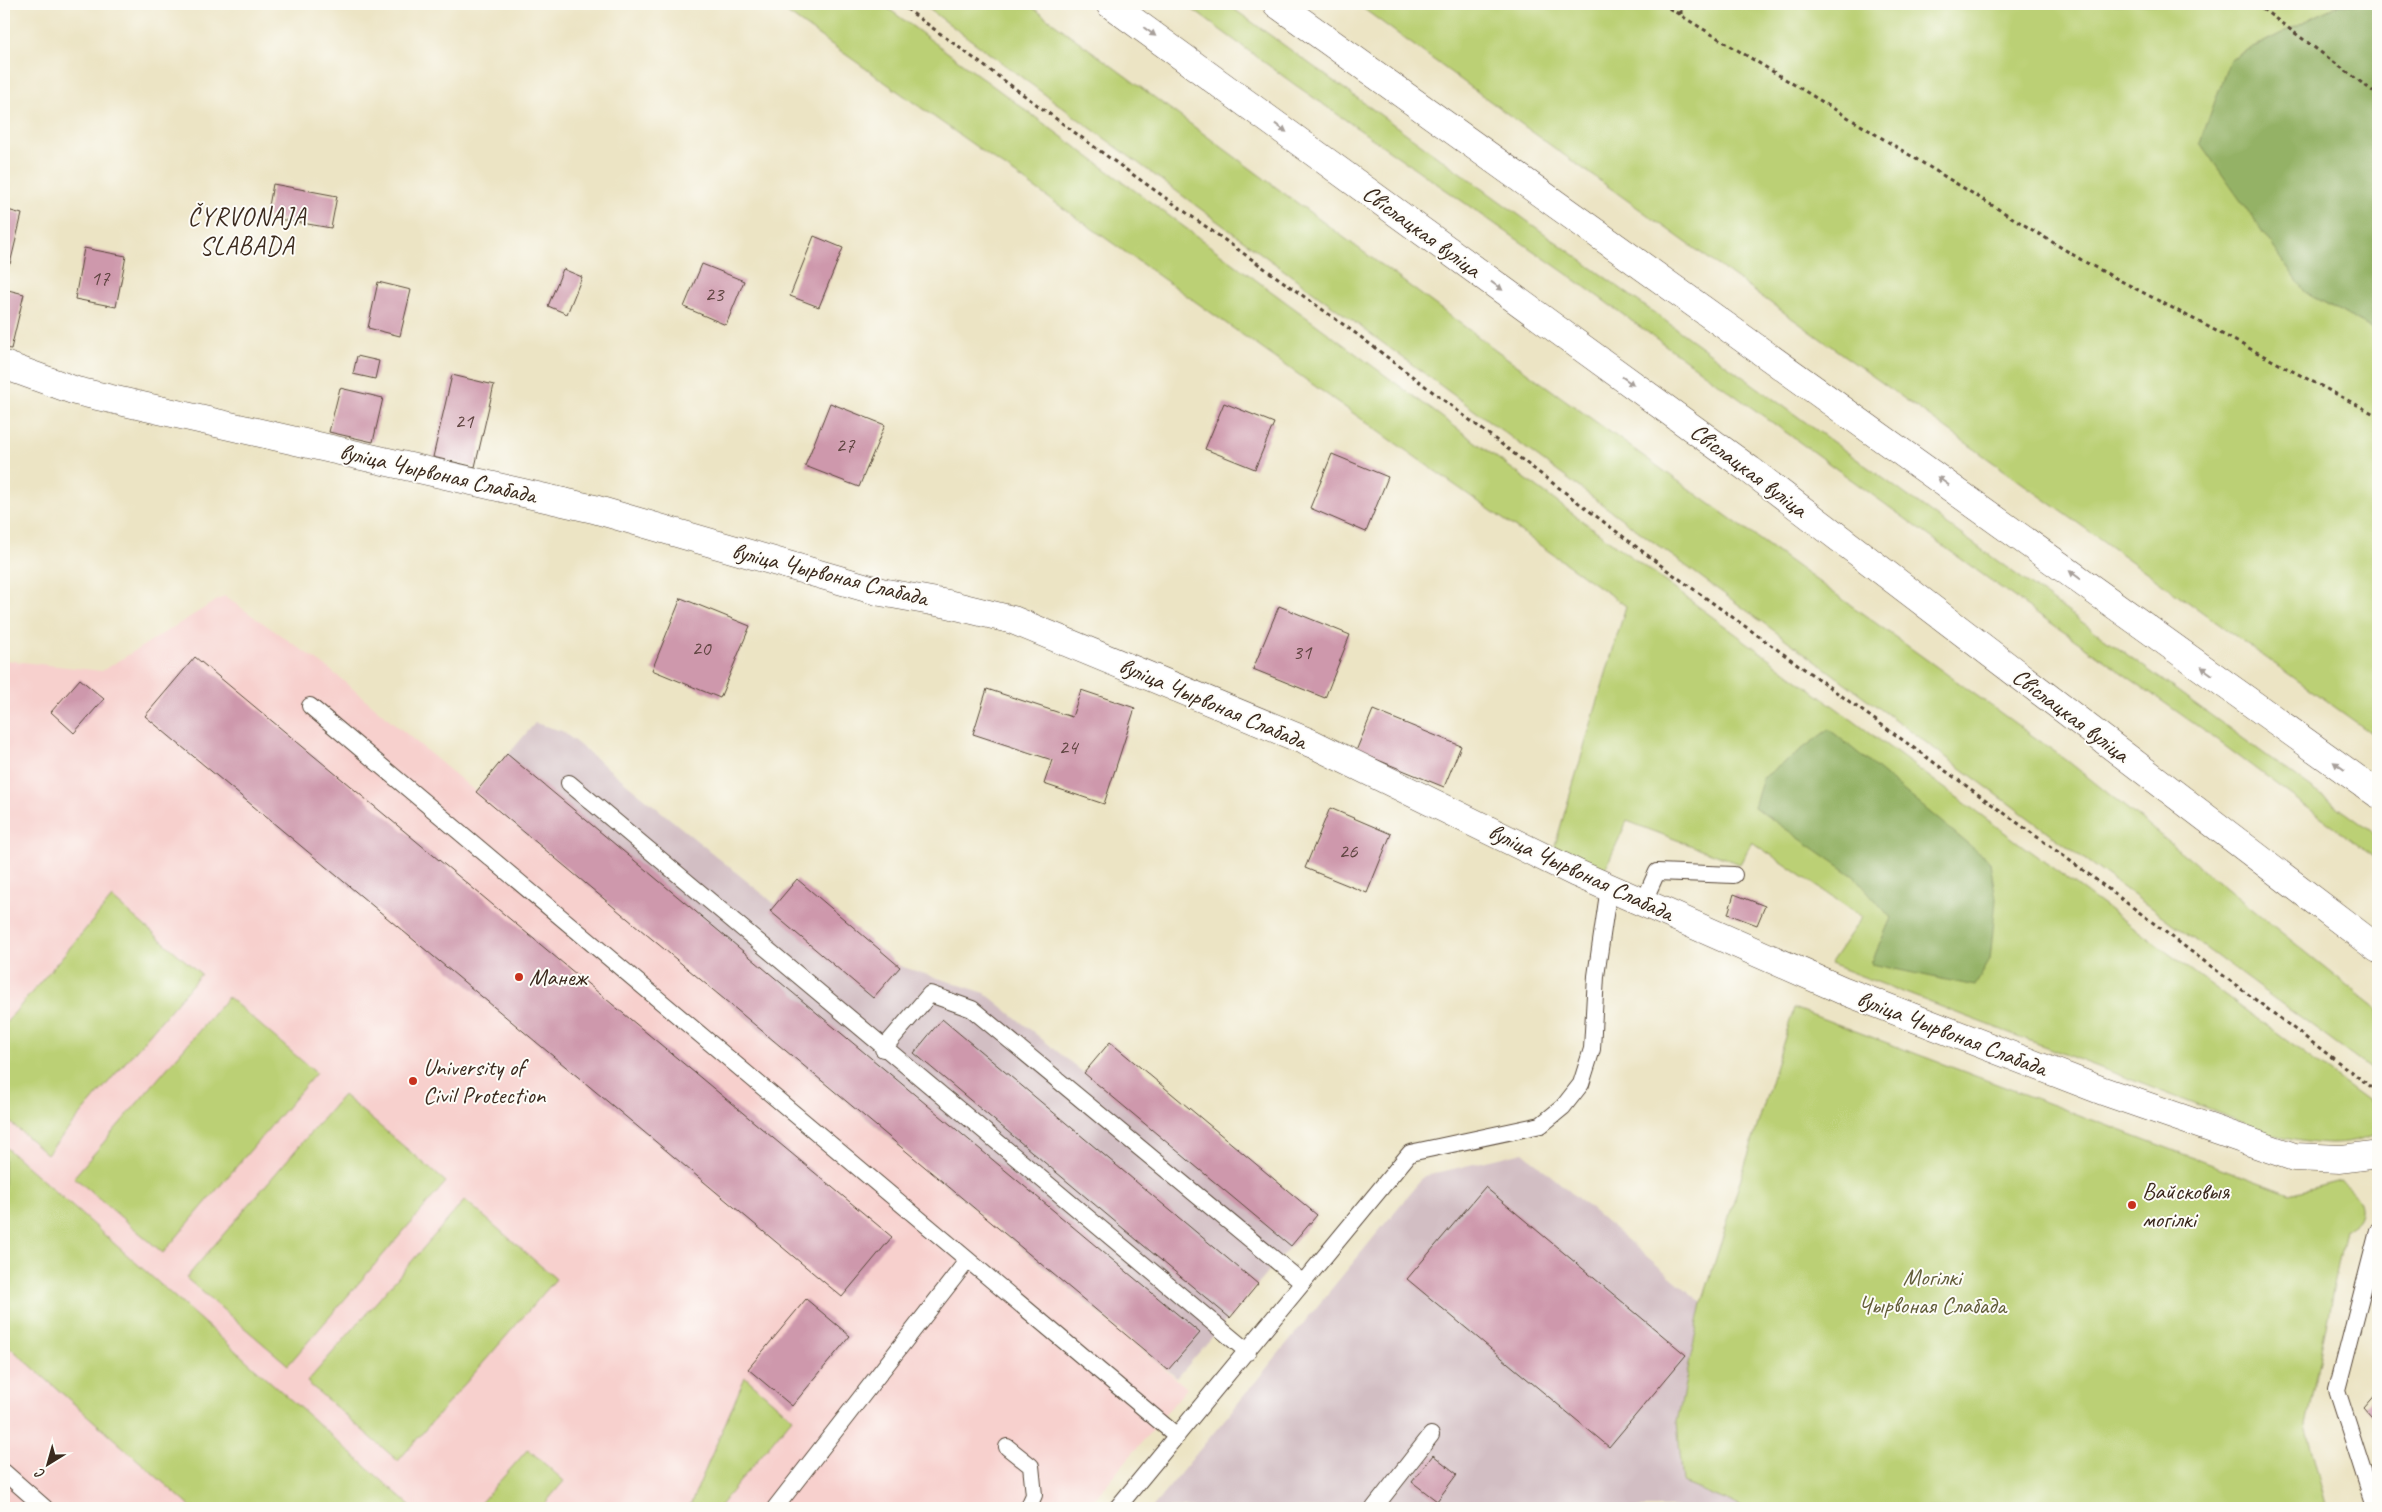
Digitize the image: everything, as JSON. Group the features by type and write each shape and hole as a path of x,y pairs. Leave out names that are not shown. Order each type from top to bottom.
{"main road":[{"name":"Свіслацкая вуліца","path":"1110,4 1750,470 2378,949"},
{"path":"1277,4 2378,794"},
{"name":"вуліца Чырвоная Слабада","path":"4,365 76,391 594,509 881,592 948,604 1013,620 1313,744 1643,903 1842,990 2103,1091 2294,1157 2341,1159 2378,1154"}],"lane":[{"path":"310,706 1177,1436"},
{"path":"569,783 884,1049 1248,1352"},
{"path":"1643,903 1657,872 1734,875"},
{"path":"1117,1508 1248,1352 1410,1153 1541,1125 1563,1107 1581,1084 1592,1049 1596,976 1609,887"},
{"path":"884,1049 930,994 972,1009 1304,1283"},
{"path":"2375,1508 2337,1390 2378,1231"},
{"path":"778,1507 968,1261"},
{"path":"1374,1508 1431,1434"},
{"path":"1007,1447 1031,1466 1034,1495 1028,1508"},
{"path":"4,1472 45,1508"}],"path":[{"path":"900,4 1104,154 1358,334 1667,570 2083,870 2378,1092"},
{"path":"1662,4 1680,17 2085,262 2378,416"},
{"path":"1675,4 1680,17"},
{"path":"1680,17 1681,4"},
{"path":"2256,4 2378,94"}],"shaded area":[{"name":"University of Civil Protection","path":"224,596 328,668 1187,1388 1087,1508 4,1508 4,660 102,671"},
{"path":"535,723 562,731 775,904 797,879 900,966 985,993 1084,1073 1110,1042 1317,1215 1177,1378 476,792"},
{"path":"1523,1152 1702,1303 1677,1422 1683,1483 1745,1508 1152,1508 1424,1176"}],"green space":[{"path":"782,4 882,4 2378,1108 2378,1134 2353,1142 2331,1144 2283,1138 1830,964 1862,917 1752,842 1740,864 1627,821 1603,874 1553,852 1626,606 787,13"},
{"path":"922,4 1028,4 1507,358 2069,762 2378,1010 2378,1075"},
{"path":"1185,4 1227,4 2378,836 2378,860 2206,732 2004,590 1571,277 1294,84"},
{"path":"1357,4 2340,4 2230,59 2305,292 2378,332 2378,738 1557,150"},
{"path":"2340,4 2378,4 2378,332 2305,292 2200,143 2230,59"},
{"path":"1829,729 1990,862 1996,899 1990,960 1975,986 1871,964 1891,918 1855,877 1754,807 1763,778"},
{"path":"112,898 201,974 47,1154 4,1117 4,1025"},
{"path":"228,997 316,1073 163,1253 74,1177"},
{"name":"Могілкі Чырвоная Слабада","path":"1794,1008 2290,1194 2340,1181 2354,1192 2360,1202 2361,1214 2357,1221 2345,1230 2306,1425 2328,1508 1745,1508 1683,1483 1677,1422 1702,1303"},
{"path":"343,1095 446,1182 288,1365 186,1278"},
{"path":"4,1146 412,1507 192,1508 4,1342"},
{"path":"465,1200 556,1279 398,1461 307,1382"},
{"path":"745,1377 792,1418 718,1508 689,1508"},
{"path":"528,1449 564,1481 541,1508 476,1508"}],"building":[{"path":"273,184 337,196 331,228 267,217"},
{"path":"4,209 22,214 10,264 4,263"},
{"path":"814,236 843,248 819,307 790,296"},
{"path":"84,248 126,256 116,307 75,299"},
{"path":"702,264 744,281 726,325 684,307"},
{"path":"563,269 582,277 567,314 548,306"},
{"path":"378,282 411,290 400,336 368,328"},
{"path":"4,289 24,294 11,349 4,348"},
{"path":"357,356 379,361 375,379 353,374"},
{"path":"452,375 494,385 475,467 433,457"},
{"path":"340,388 383,398 373,442 329,432"},
{"path":"830,403 885,425 859,487 805,466"},
{"path":"1224,403 1274,423 1255,469 1205,449"},
{"path":"1332,454 1388,477 1366,532 1310,508"},
{"path":"681,598 750,626 720,698 652,670"},
{"path":"1279,606 1350,635 1325,698 1253,669"},
{"name":"Манеж","path":"195,657 892,1237 842,1297 145,716"},
{"path":"80,679 104,699 74,733 51,712"},
{"path":"987,689 1072,717 1081,690 1135,708 1104,804 1044,784 1052,760 973,734"},
{"path":"1373,710 1461,746 1444,787 1356,751"},
{"path":"507,754 1200,1333 1168,1370 476,792"},
{"path":"1330,808 1391,834 1367,893 1305,868"},
{"path":"797,879 900,967 873,998 770,911"},
{"path":"1734,894 1765,906 1757,925 1728,914"},
{"path":"942,1019 1258,1284 1230,1318 914,1053"},
{"path":"1110,1042 1317,1215 1291,1246 1084,1073"},
{"path":"1485,1187 1686,1355 1609,1447 1407,1279"},
{"path":"806,1299 850,1336 792,1406 748,1369"},
{"path":"2378,1392 2378,1424 2364,1408"},
{"path":"1433,1455 1457,1474 1437,1501 1412,1482"}],"place":[{"name":"Манеж","path":"519,977"},
{"name":"University of Civil Protection","path":"413,1081"},
{"name":"Вайсковыя могілкі","path":"2132,1205"}],"district":[{"name":"ČYRVONAJA SLABADA","path":"247,232"}]}
